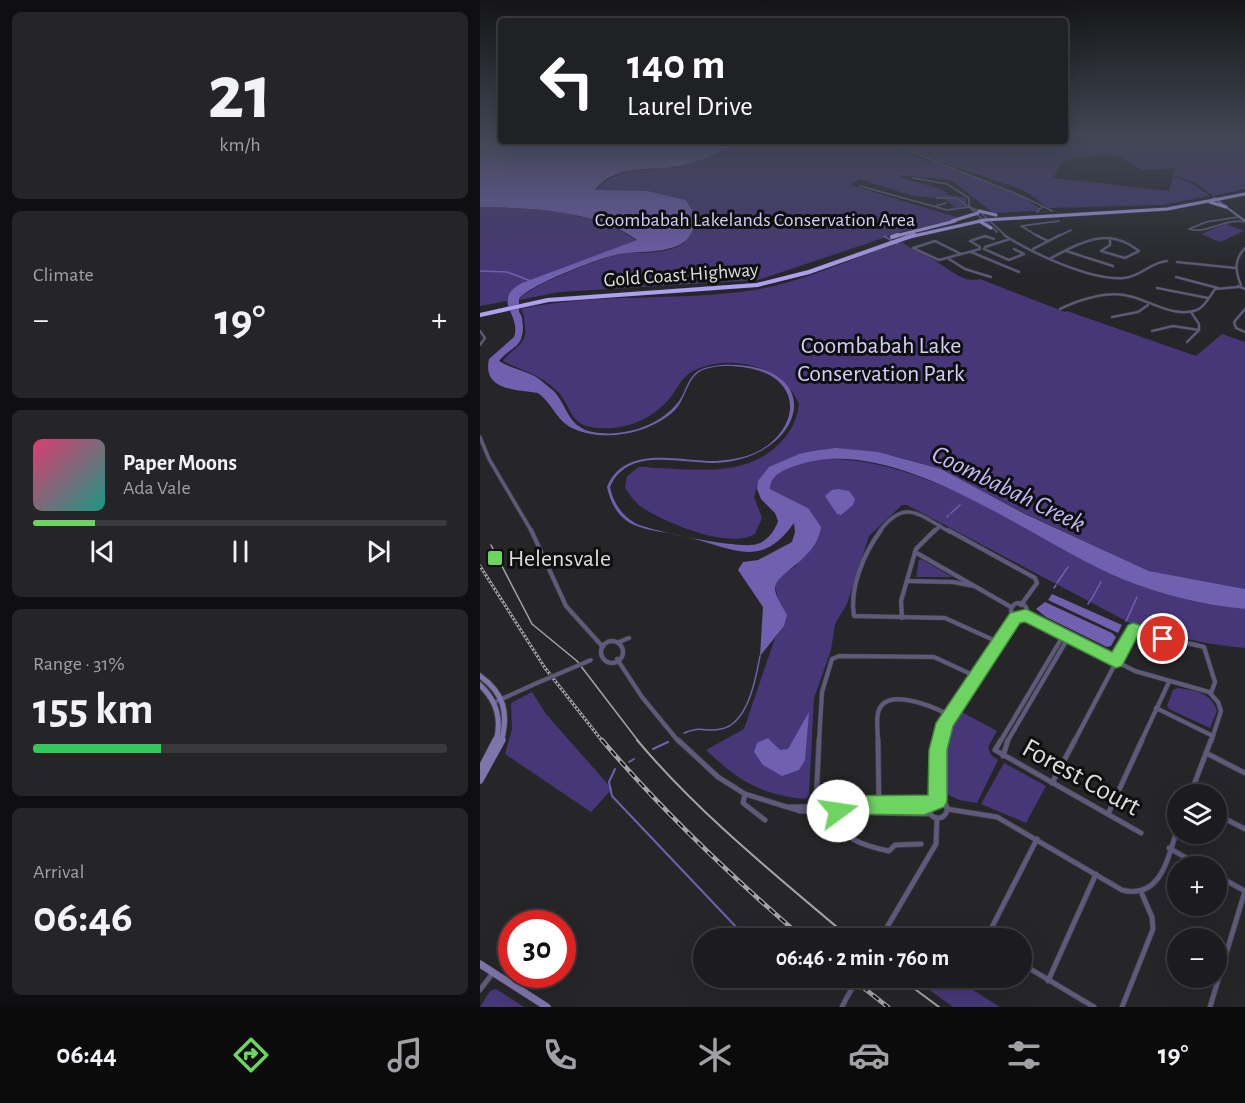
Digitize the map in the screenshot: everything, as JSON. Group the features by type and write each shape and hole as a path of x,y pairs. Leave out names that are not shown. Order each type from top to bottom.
{"highway":[{"path":"982,216 1158,210 1245,192"},
{"path":"982,216 1165,207 1245,192"},
{"path":"1227,207 1224,201 1236,195"},
{"path":"1202,202 1216,202 1227,207"},
{"path":"982,216 996,215"},
{"name":"Gold Coast Highway","path":"890,240 975,221 982,216"},
{"name":"Gold Coast Highway","path":"480,314 524,301 757,285 795,275 932,225 982,216"},
{"path":"975,221 991,226 994,220 1031,216"}],"street":[{"path":"932,181 945,183 969,198 969,206"},
{"path":"988,181 1016,191 1052,211"},
{"path":"941,188 945,183"},
{"path":"860,186 951,210 969,206"},
{"path":"937,198 957,198 963,205 969,206 1010,239 1051,258 1116,279 1139,275 1156,261 1167,261"},
{"path":"1216,199 1242,218"},
{"path":"936,206 946,203"},
{"path":"1037,212 1042,207"},
{"path":"1242,218 1206,222 1189,229 1199,231 1231,219 1242,218"},
{"path":"1231,219 1242,218"},
{"path":"1048,241 1021,227 1059,221"},
{"path":"1046,222 1048,228"},
{"path":"1032,250 1071,230"},
{"path":"970,241 985,236 994,239"},
{"path":"963,238 980,248"},
{"path":"1051,258 1085,240 1110,238 1122,238 1139,251 1125,258 1101,251 1110,245 1110,238"},
{"path":"961,254 935,241 913,248 939,260 985,248 1010,239"},
{"path":"985,248 1009,260 1024,254 1014,249"},
{"path":"1176,277 1199,281 1218,288 1243,288 1236,268 1239,254 1245,248"},
{"path":"1065,251 1113,266"},
{"path":"971,252 1019,272"},
{"path":"948,258 966,269 988,277"},
{"path":"1177,262 1236,268"},
{"path":"1157,288 1208,298"},
{"path":"1060,309 1078,302 1119,295 1148,305 1191,311 1198,309 1218,288"},
{"path":"1112,317 1138,312 1148,305"},
{"path":"1056,308 1064,311"},
{"path":"1245,309 1234,322 1236,328 1245,332"},
{"path":"1187,342 1198,330 1199,324 1191,311"},
{"path":"1152,331 1173,326 1198,330"},
{"path":"480,332 484,338 480,345"},
{"path":"480,437 489,459 525,518 566,606 603,647"},
{"path":"915,552 1011,607 1022,605 1037,583 1035,578 905,509 886,522 873,537 853,596 852,613 859,618 950,619 998,642"},
{"path":"902,618 901,603 915,552 940,526"},
{"path":"907,581 953,582 975,586"},
{"path":"1022,605 1027,609 1026,616"},
{"path":"1011,607 1010,611 1016,617"},
{"path":"937,801 939,744 950,715 1016,617 1026,616 1116,661 1169,682 1198,687 1211,693 1218,700 1221,710 1194,784"},
{"path":"1052,783 1135,629 1166,639 1201,645 1207,651 1215,682 1211,693"},
{"name":"Forest Court","path":"1062,636 995,750 1141,833"},
{"name":"Forest Court","path":"1003,756 1006,742 1068,638"},
{"path":"596,639 620,644 624,653 617,659 606,661 600,655"},
{"path":"498,700 591,660 600,655 603,647 610,643"},
{"path":"816,805 822,692 832,659 837,656 934,657 975,676"},
{"path":"617,659 646,703 684,745 717,777 745,794 800,811 930,814 938,818"},
{"path":"480,676 496,687 499,717 498,734 488,759 480,771"},
{"path":"1108,814 1169,682"},
{"path":"480,685 498,700 506,715 504,738 492,764 480,780"},
{"path":"879,806 880,708 890,702 919,701 950,715"},
{"path":"1156,708 1213,736"},
{"path":"1206,753 1245,773"},
{"path":"745,794 743,803 765,820"},
{"path":"782,806 930,805 937,801 942,802 947,809 998,818 1129,893 1142,894 1156,882 1171,844"},
{"path":"839,805 841,830 871,848 889,851 895,845 921,844"},
{"path":"930,805 930,814"},
{"path":"938,818 943,816 947,809"},
{"path":"887,928 936,844 938,818"},
{"path":"1227,820 1245,829"},
{"path":"992,928 1036,839"},
{"path":"1169,848 1183,856"},
{"path":"1048,981 1096,874"},
{"path":"1210,1007 1245,891 1227,881"},
{"path":"1122,1007 1153,928 1152,917 1142,894"},
{"path":"480,964 547,1007"},
{"path":"1032,971 1094,1007"},
{"path":"480,990 493,972"},
{"path":"842,1007 852,988"}],"green space":[{"name":"Coombabah Lakelands Conservation Area","path":"856,181 850,185 960,218 901,232 758,280 560,292 519,300 550,280 597,261 619,254 675,248 691,235 694,217 686,200 649,191 595,191 604,182"},
{"name":"Coombabah Lakelands Conservation Area","path":"865,181 912,181 939,189 948,195 966,198 967,206 956,209 945,199 913,196"},
{"name":"Coombabah Lakelands Conservation Area","path":"952,181 985,181 1013,191 1041,209 993,213"},
{"path":"996,181 1080,181 1169,191 1172,181 1185,181 1210,196 1162,205 1048,208 1020,189"},
{"path":"1190,181 1245,181 1245,189 1213,196"},
{"path":"480,207 541,210 582,217 602,223 637,241 522,283 507,297 507,301 480,306"},
{"path":"1226,224 1244,231 1220,242 1201,234"},
{"name":"Coombabah Lake Conservation Park","path":"902,242 961,277 980,279 1065,312 1196,356 1222,334 1245,342 1245,589 1149,571 1026,514 941,469 894,456 816,454 758,483 754,497 762,518 755,534 744,538 729,539 696,532 640,506 625,488 627,476 639,467 721,469 752,462 765,455 786,436 795,421 798,410 799,404 781,380 754,366 723,363 707,366 693,371 682,380 669,399 653,414 634,424 602,428 591,427 579,422 552,386 539,377 503,361 524,338 524,320 521,309 579,301 696,296 754,290 792,281"},
{"path":"826,459 859,461 923,478 985,506 1122,579 1183,598 1245,609 1245,648 1187,639 1130,623 907,505 902,505 869,536 847,604 835,624 831,650 814,698 809,795 806,799 763,790 740,778 706,750 744,729 775,638 784,626 775,585 780,577 796,566 808,508 770,489 772,481 792,466"},
{"path":"921,559 952,577 916,577"},
{"path":"1178,688 1202,694 1211,700 1217,711 1210,728 1169,709 1167,706 1173,690"},
{"path":"532,692 546,714 612,789 591,812 505,754 512,729 511,703"},
{"path":"960,711 997,731 988,747 991,755 998,760 977,803 959,800 947,794 947,738"},
{"path":"1004,763 1046,786 1026,823 981,804"},
{"path":"927,988 970,988 1000,1007 953,1007"},
{"path":"496,989 524,1007 480,1007 490,991"}],"shaded area":[{"path":"480,181 603,181 595,190 648,191 686,200 695,215 693,229 687,239 678,246 606,257 564,273 525,293 519,299 519,312 523,326 521,339 516,347 499,361 539,379 556,393 570,418 579,426 585,430 605,433 630,431 664,416 681,398 692,376 707,367 738,365 765,370 783,381 793,395 794,412 787,428 773,443 764,448 781,432 787,422 790,401 777,380 750,368 728,366 699,372 678,406 665,418 640,430 612,435 584,433 572,428 538,393 511,389 496,383 488,369 489,359 514,337 514,321 508,302 508,296 513,290 522,283 637,240 602,222 541,210 480,207"},
{"path":"836,448 878,452 941,469 1025,514 1149,571 1245,589 1245,609 1214,605 1137,585 1086,562 962,495 919,476 876,463 834,459 786,469 775,477 771,484 770,489 808,508 821,527 812,548 777,583 775,589 777,596 787,615 784,626 760,656 763,607 738,570 743,562 758,560 792,542 795,532 794,523 771,546 759,551 735,550 682,536 734,544 761,543 770,535 778,521 775,513 761,499 757,489 758,481 769,467 799,454 813,451"},
{"path":"761,450 752,455 726,462 646,461 631,465 619,473 610,487 616,503 630,520 674,534 639,527 628,522 612,503 607,487 615,473 627,465 655,458 717,461 744,457"},
{"path":"832,490 849,491 855,499 853,505 841,515 837,514 825,496"},
{"path":"1052,594 1122,625 1118,633 1048,600"},
{"path":"1045,602 1112,633 1116,637 1111,646 1107,647 1046,617 1036,609"},
{"path":"809,712 805,760 799,770 782,776 763,765 754,752 757,743 768,738 780,750 788,749"}],"waterway":[{"path":"884,236 897,244"},
{"path":"480,271 507,272 531,281"},
{"path":"951,513 960,505"},
{"path":"1057,583 1068,567"},
{"path":"1091,600 1101,582"},
{"path":"1128,617 1137,597"},
{"path":"684,733 699,729 721,729 738,719 749,699 760,656"},
{"path":"653,749 668,742"},
{"path":"629,762 634,759"},
{"path":"615,769 609,782 612,796 737,928"}],"tram line":[{"path":"491,545 532,624 577,661 639,742"},
{"path":"637,740 661,768 713,819 838,928"},
{"path":"913,988 939,1007"}],"railway":[{"path":"480,566 545,668 603,742"},
{"path":"602,740 649,793 699,843 792,928"},
{"path":"864,988 888,1007"}],"place":[{"name":"Helensvale","path":"495,558"}],"route":[{"path":"838,811 839,805 924,806 937,801 938,750 945,723 1016,617 1026,616 1116,661 1133,630 1138,629 1163,639"}],"water label":[{"name":"Coombabah Creek","path":"1009,488"}]}
